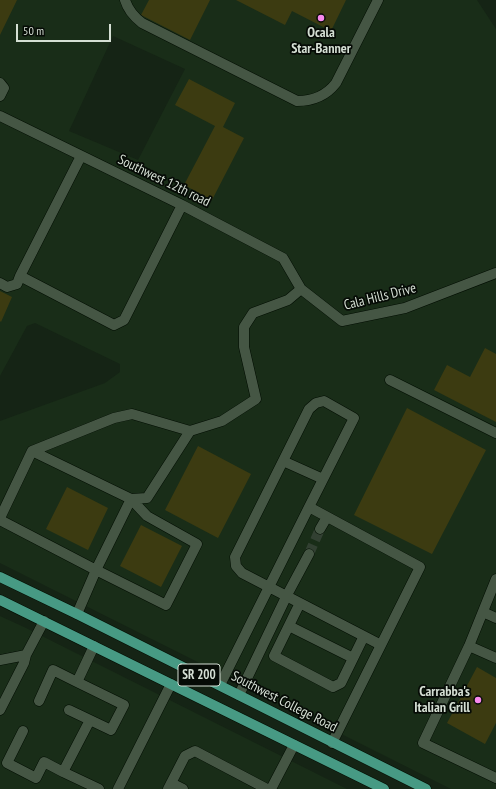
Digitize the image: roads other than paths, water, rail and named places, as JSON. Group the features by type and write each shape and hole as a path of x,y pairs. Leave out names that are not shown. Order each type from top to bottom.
{"main road":[{"name":"Southwest College Road","path":"0,577 220,685 332,743 426,789"},
{"name":"SR 200","path":"0,600 384,789"}],"street":[{"path":"125,0 127,8 142,23 297,101 307,101 317,99 324,95 331,90 336,83 378,0"},
{"path":"0,82 4,88 0,96"},
{"name":"Southwest 12th road","path":"0,116 182,205 283,258 301,289"},
{"path":"0,284 7,287 17,284 81,156"},
{"path":"20,276 114,325 124,320 182,205"},
{"name":"Cala Hills Drive","path":"301,289 342,321 405,308 496,273"},
{"path":"32,451 131,499 147,516 197,544 166,605 0,519 32,451 114,418 132,414 190,431 222,421 256,400 244,347 244,327 253,313 288,300 301,289"},
{"path":"390,380 496,433"},
{"path":"220,685 270,587 354,418 324,401 316,403 309,409 235,556 236,566 242,574 270,587 287,595 381,645"},
{"path":"131,499 147,498 190,431"},
{"path":"283,461 323,479"},
{"path":"77,614 96,570 131,499"},
{"path":"309,507 420,567 332,743"},
{"path":"320,529 327,517"},
{"path":"239,695 287,595 309,554"},
{"path":"496,579 469,646 423,743 496,778"},
{"path":"300,603 274,656 333,686 341,683 364,636"},
{"path":"483,612 496,618"},
{"path":"0,710 44,621"},
{"path":"288,626 353,658"},
{"path":"77,682 94,646"},
{"path":"469,646 496,658"},
{"path":"0,660 26,655"},
{"path":"39,701 53,670 124,705 111,730 69,710"},
{"path":"118,789 171,684"},
{"path":"64,772 90,720"},
{"path":"23,731 7,763 36,778 44,762 99,789"},
{"path":"271,789 294,745"},
{"path":"183,789 169,786 185,756 195,751 267,789"}],"tunnel":[{"path":"309,554 320,529"}],"place":[{"name":"Ocala Star-Banner","path":"321,18"},
{"name":"Carrabba's Italian Grill","path":"478,700"}]}
